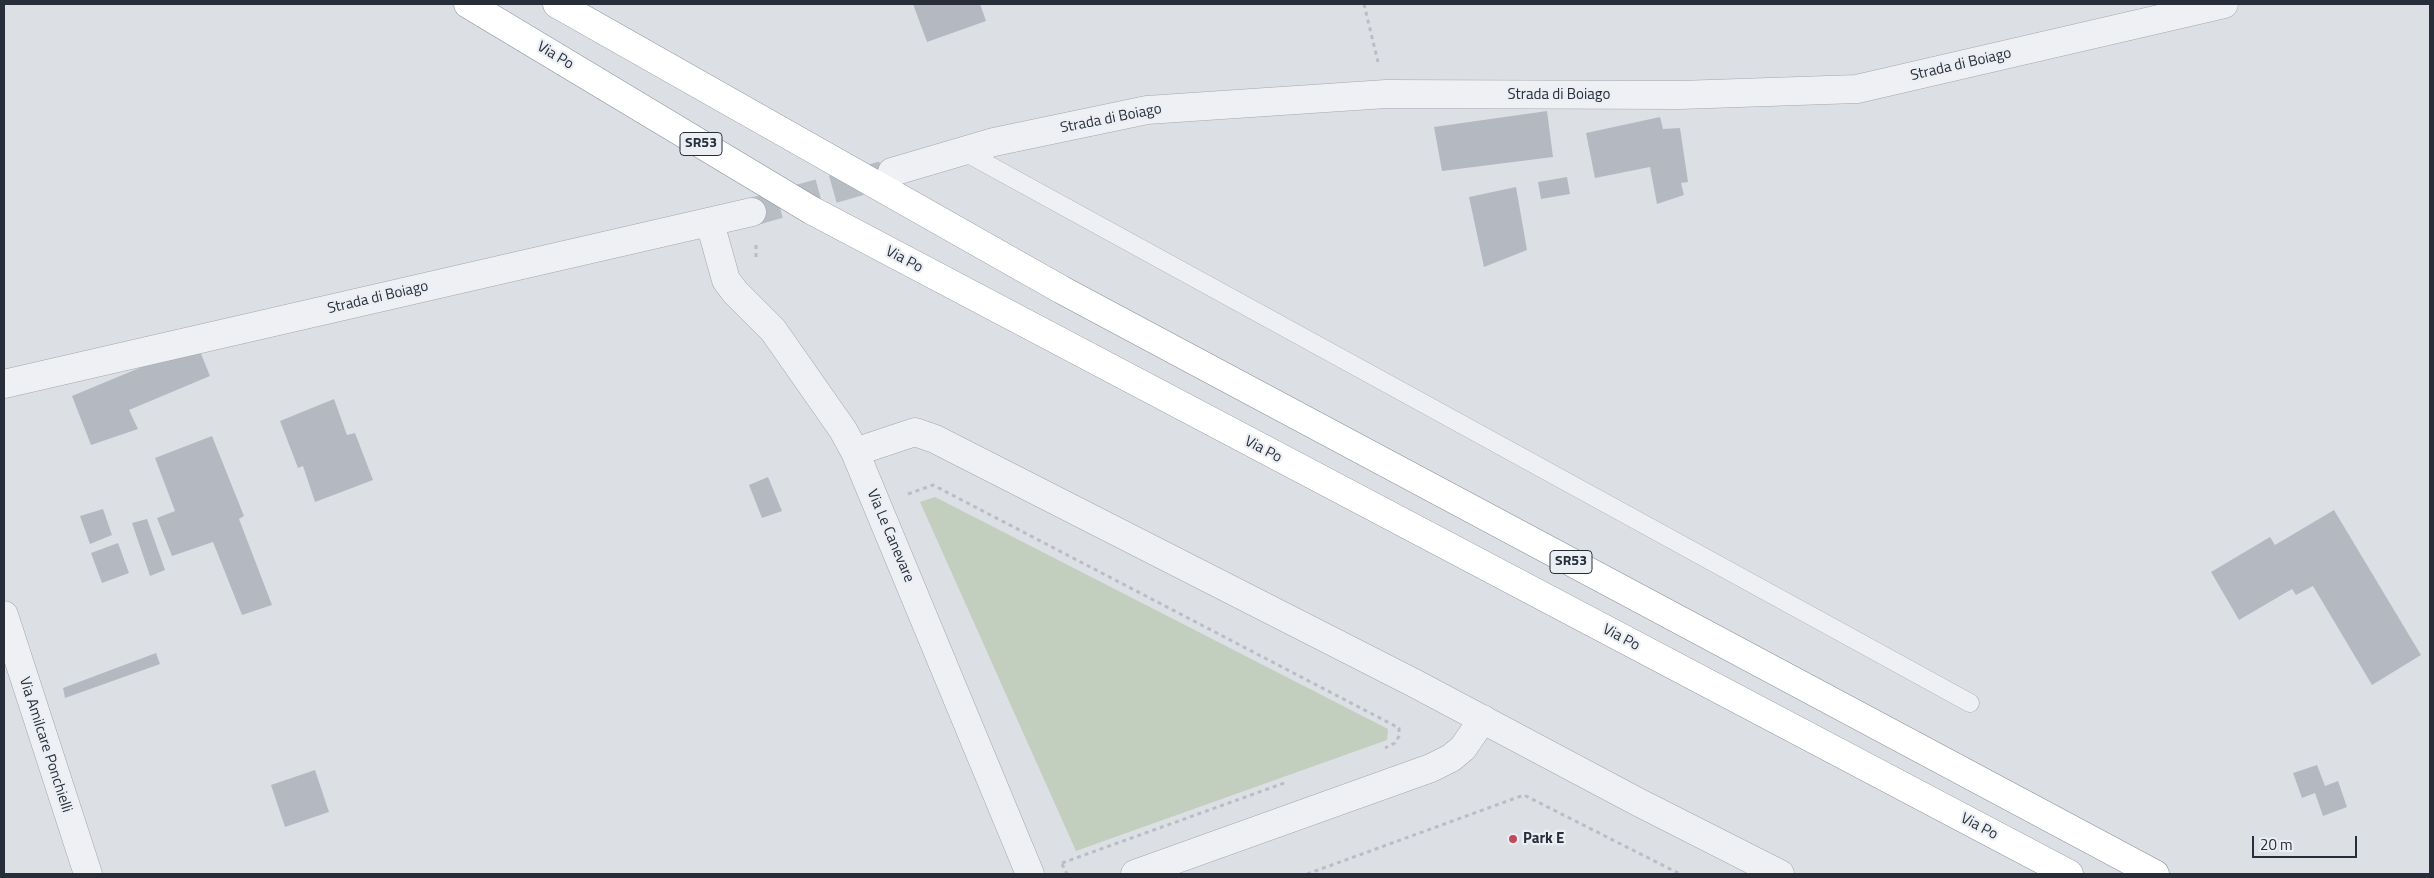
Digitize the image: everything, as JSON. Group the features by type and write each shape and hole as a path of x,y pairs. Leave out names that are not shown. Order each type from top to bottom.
{"highway":[{"name":"Via Po","path":"468,4 820,215 2068,874"},
{"name":"SR53","path":"557,4 1062,290 2155,874"}],"street":[{"name":"Strada di Boiago","path":"892,172 994,142 1147,110 1386,94 1680,95 1857,89 2224,4"},
{"name":"Strada di Boiago","path":"4,384 752,212"},
{"name":"Via Le Canevare","path":"710,222 726,280 735,292 773,330 855,452 1030,874"},
{"path":"855,452 915,432 935,439 1483,719 1638,802 1780,874"},
{"name":"Via Amilcare Ponchielli","path":"4,615 88,874"},
{"path":"1135,874 1431,768 1451,758 1463,748 1483,719"}],"lane":[{"path":"963,152 1970,703"}],"path":[{"path":"1364,4 1386,94"},
{"path":"907,495 933,486 1399,728 1399,736 1395,743 1378,750"},
{"path":"1062,863 1294,780"},
{"path":"1307,874 1524,796 1680,874"}],"green space":[{"path":"935,497 1388,729 1387,740 1076,851 920,502"}],"building":[{"path":"913,4 980,4 986,21 927,42"},
{"path":"1547,111 1553,157 1442,171 1434,127"},
{"path":"1660,117 1663,129 1680,128 1688,182 1681,183 1684,195 1657,204 1650,167 1595,178 1586,133"},
{"path":"1567,177 1570,194 1541,199 1538,182"},
{"path":"1516,187 1527,250 1484,267 1469,197"},
{"path":"197,344 210,376 129,410 138,429 91,445 72,396"},
{"path":"334,399 347,435 355,433 373,480 315,502 303,466 298,468 280,421"},
{"path":"212,436 244,516 239,519 272,605 242,615 213,542 172,556 157,518 175,511 155,458"},
{"path":"768,477 782,511 762,518 749,485"},
{"path":"103,509 112,535 90,544 80,516"},
{"path":"2334,510 2421,655 2372,685 2313,586 2296,595 2292,589 2239,620 2211,572 2270,537 2275,545"},
{"path":"147,519 165,570 150,576 132,523"},
{"path":"118,543 129,573 102,583 91,553"},
{"path":"156,653 160,664 65,698 63,688"},
{"path":"2317,765 2325,786 2338,781 2347,807 2323,816 2315,793 2302,798 2293,773"},
{"path":"315,770 329,812 285,827 271,785"}],"tunnel":[{"path":"752,212 883,175"}],"place":[{"name":"Park E","path":"1513,839"}]}
